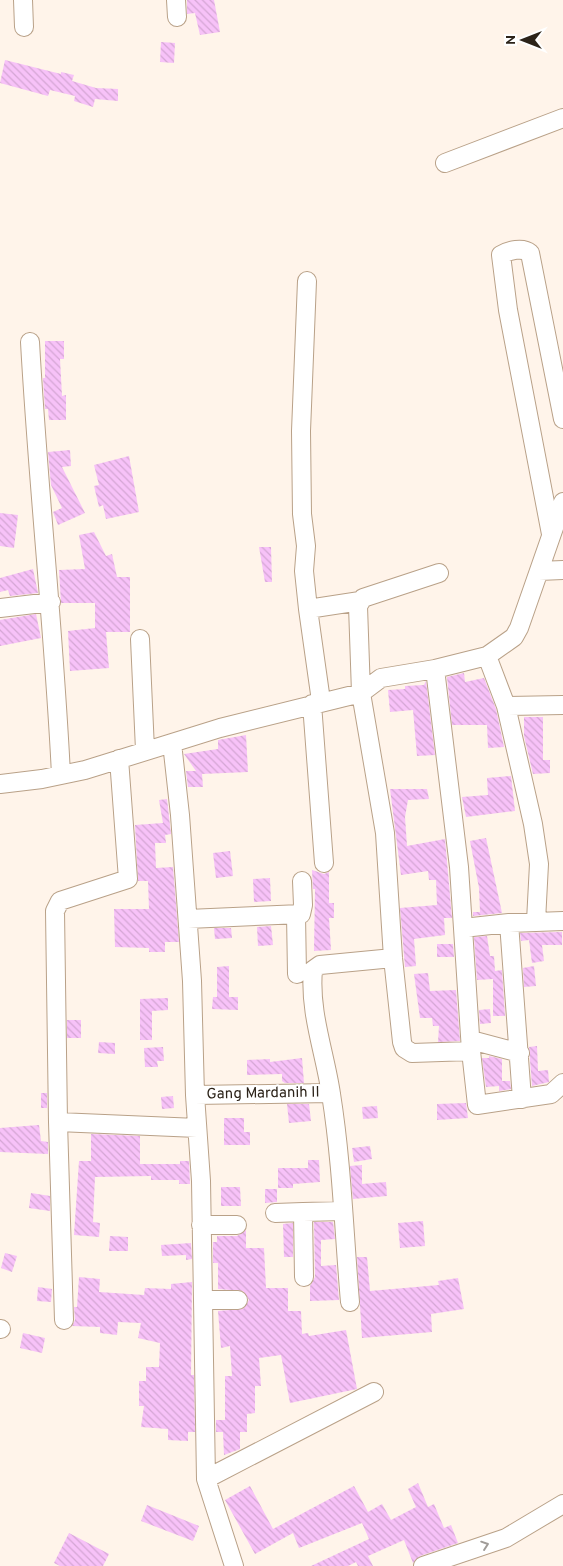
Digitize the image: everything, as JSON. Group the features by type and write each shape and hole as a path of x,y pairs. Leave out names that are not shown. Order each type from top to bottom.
{"street":[{"path":"23,0 24,27"},
{"path":"445,163 563,118"},
{"path":"552,534 508,310 500,262 503,253 522,249 530,253 563,419"},
{"path":"307,281 301,431 302,514 306,546 304,571 316,703 324,864"},
{"path":"30,342 38,484 51,602 61,775"},
{"path":"0,784 61,775 220,728 361,692 381,678 436,669 488,656 499,650 514,637 519,628 563,502"},
{"path":"539,571 563,570"},
{"path":"308,609 360,601 363,598 439,573"},
{"path":"360,601 358,606 361,692 385,833 393,958 404,1048 412,1053 471,1046 520,1053"},
{"path":"0,608 51,602"},
{"path":"140,639 145,750"},
{"path":"488,656 506,706 524,777 539,864 536,921"},
{"path":"436,669 459,867 471,1046 477,1105 551,1094 563,1083"},
{"path":"506,706 563,705"},
{"path":"172,743 188,919 201,1226 206,1479 234,1566"},
{"path":"64,1320 58,1122 56,908 60,901 128,878 119,759"},
{"path":"188,919 296,915 302,910 302,881"},
{"path":"296,915 297,974"},
{"path":"463,928 536,921 563,921"},
{"path":"509,923 522,1099"},
{"path":"350,1302 331,1093 318,1038 312,982 313,970 320,965 393,958"},
{"name":"Gang Mardanih II","path":"195,1095 331,1093"},
{"path":"58,1122 196,1128"},
{"path":"275,1212 342,1211"},
{"path":"303,1212 304,1278"},
{"path":"201,1226 237,1225"},
{"path":"202,1300 238,1300"},
{"path":"206,1479 374,1392"},
{"path":"423,1566 457,1560 506,1538 563,1504"}],"building":[{"path":"187,0 214,0 220,32 200,35 195,13 187,14"},
{"path":"161,42 175,43 174,63 160,62"},
{"path":"5,60 61,74 61,72 74,75 72,81 96,88 118,89 118,101 95,99 93,107 74,101 75,96 50,90 48,96 0,83"},
{"path":"45,341 64,341 64,359 60,359 62,396 66,395 66,420 49,420 48,409 45,409 43,378 45,378"},
{"path":"70,450 71,466 62,467 85,513 58,525 53,512 62,508 51,485 48,452"},
{"path":"129,456 139,512 106,519 103,505 99,507 94,486 99,485 94,465"},
{"path":"0,513 18,515 14,548 0,546"},
{"path":"94,532 106,556 112,554 117,577 130,577 130,632 106,632 109,668 70,671 68,631 95,628 95,603 61,603 59,570 85,569 79,535"},
{"path":"259,547 271,547 272,582 265,582"},
{"path":"33,569 38,593 10,596 8,590 0,592 0,578"},
{"path":"36,614 41,638 0,646 0,620"},
{"path":"464,673 465,682 484,678 496,709 504,747 488,748 487,725 452,725 447,677"},
{"path":"426,681 435,755 417,756 413,710 390,712 388,690 405,689 405,686 424,685"},
{"path":"524,717 543,717 543,760 550,760 550,773 533,774 524,736"},
{"path":"246,735 248,772 202,774 203,787 188,787 186,771 196,771 184,754 218,749 218,740"},
{"path":"511,776 515,811 466,817 462,797 488,795 487,778"},
{"path":"390,789 427,789 429,799 408,800 405,817 407,846 445,839 452,918 444,918 445,935 414,939 416,966 405,967 400,908 437,905 436,880 429,880 428,871 401,875"},
{"path":"167,799 171,834 165,835 166,843 155,843 156,868 173,867 179,942 165,942 165,952 149,952 149,948 115,947 114,909 149,909 148,881 138,881 135,825 163,823 159,800"},
{"path":"486,838 502,913 473,916 473,912 480,912 479,888 470,841"},
{"path":"230,851 233,876 216,878 213,853"},
{"path":"312,870 324,874 329,872 329,903 334,903 334,918 329,918 331,950 314,951 315,889 313,889"},
{"path":"270,878 271,901 254,902 253,879"},
{"path":"271,926 273,945 258,946 257,927"},
{"path":"214,928 231,928 232,938 215,939"},
{"path":"562,932 562,945 542,945 544,961 532,963 529,940 521,941 520,933"},
{"path":"487,936 490,956 494,956 495,971 502,970 505,1016 493,1016 493,979 477,980 474,937"},
{"path":"437,944 453,944 454,957 437,957"},
{"path":"229,966 229,997 238,997 238,1010 212,1009 213,997 217,997 217,967"},
{"path":"534,966 536,986 524,987 523,968"},
{"path":"428,973 430,991 456,990 460,1041 438,1042 439,1026 433,1026 432,1018 420,1018 414,974"},
{"path":"168,998 168,1010 152,1011 152,1040 140,1040 140,999"},
{"path":"490,1009 491,1023 480,1024 479,1010"},
{"path":"67,1020 81,1020 81,1038 67,1038"},
{"path":"99,1042 115,1043 115,1054 98,1053"},
{"path":"537,1046 538,1071 548,1070 549,1082 532,1086 529,1047"},
{"path":"163,1047 164,1061 157,1061 158,1067 145,1067 144,1048"},
{"path":"489,1056 502,1059 502,1081 510,1081 511,1089 499,1091 499,1086 486,1087 482,1058 489,1058"},
{"path":"302,1058 304,1083 285,1083 282,1081 282,1074 247,1075 247,1060 270,1059 270,1062"},
{"path":"41,1093 47,1093 47,1108 41,1108"},
{"path":"173,1096 174,1108 162,1109 161,1097"},
{"path":"466,1103 468,1118 437,1120 437,1104"},
{"path":"287,1104 309,1104 311,1121 289,1123"},
{"path":"377,1106 378,1118 363,1119 362,1107"},
{"path":"224,1118 244,1118 244,1132 250,1132 250,1145 224,1145"},
{"path":"39,1125 41,1141 48,1142 48,1154 0,1152 0,1128"},
{"path":"91,1134 140,1136 140,1164 180,1164 180,1161 189,1161 190,1184 179,1184 179,1180 151,1180 151,1176 95,1177 93,1222 100,1223 99,1237 74,1235 79,1161 91,1161"},
{"path":"370,1146 372,1159 354,1162 352,1148"},
{"path":"308,1160 319,1160 320,1182 293,1184 293,1188 278,1188 278,1168 308,1168"},
{"path":"362,1165 362,1184 386,1182 387,1196 353,1199 350,1166"},
{"path":"221,1187 240,1187 241,1206 221,1206"},
{"path":"265,1189 277,1189 277,1202 265,1203"},
{"path":"31,1193 50,1196 50,1211 29,1208"},
{"path":"423,1221 425,1246 400,1248 398,1223"},
{"path":"314,1222 333,1222 335,1239 321,1240 321,1266 336,1265 339,1300 310,1301 310,1286 315,1277"},
{"path":"293,1223 293,1257 284,1257 283,1224"},
{"path":"246,1230 246,1248 264,1248 266,1288 288,1288 288,1311 301,1311 302,1334 308,1333 309,1336 346,1330 357,1389 290,1403 281,1355 259,1358 261,1386 255,1386 255,1413 247,1414 247,1432 240,1432 240,1449 224,1455 223,1432 216,1432 216,1420 225,1420 225,1376 232,1376 230,1346 221,1348 218,1311 243,1309 249,1300 243,1291 218,1289 218,1263 213,1263 213,1242 217,1242 217,1236 237,1236"},
{"path":"110,1236 128,1237 128,1251 109,1251"},
{"path":"191,1243 192,1259 186,1260 186,1255 162,1256 161,1245"},
{"path":"5,1253 17,1256 12,1272 1,1268"},
{"path":"357,1257 367,1257 370,1291 439,1285 438,1281 458,1278 464,1309 431,1314 432,1332 362,1338"},
{"path":"79,1277 100,1279 99,1292 144,1295 145,1288 171,1289 171,1284 192,1282 191,1375 194,1375 195,1432 188,1432 188,1441 168,1440 168,1429 141,1427 144,1406 139,1406 139,1381 146,1381 146,1367 159,1367 160,1343 138,1338 141,1323 118,1322 117,1335 100,1333 100,1327 72,1326 75,1320 74,1307 77,1307"},
{"path":"38,1287 52,1289 51,1302 37,1301"},
{"path":"23,1333 45,1338 42,1353 20,1348"},
{"path":"418,1483 428,1507 434,1504 444,1528 451,1525 458,1543 420,1556 413,1563 404,1540 368,1556 373,1566 358,1566 356,1562 348,1566 311,1566 369,1539 362,1523 299,1548 293,1533 255,1554 225,1500 250,1486 273,1529 354,1486 368,1512 382,1504 391,1520 416,1507 408,1489"},
{"path":"147,1505 199,1526 193,1541 141,1521"},
{"path":"69,1533 109,1554 103,1566 60,1566 54,1563"}]}
